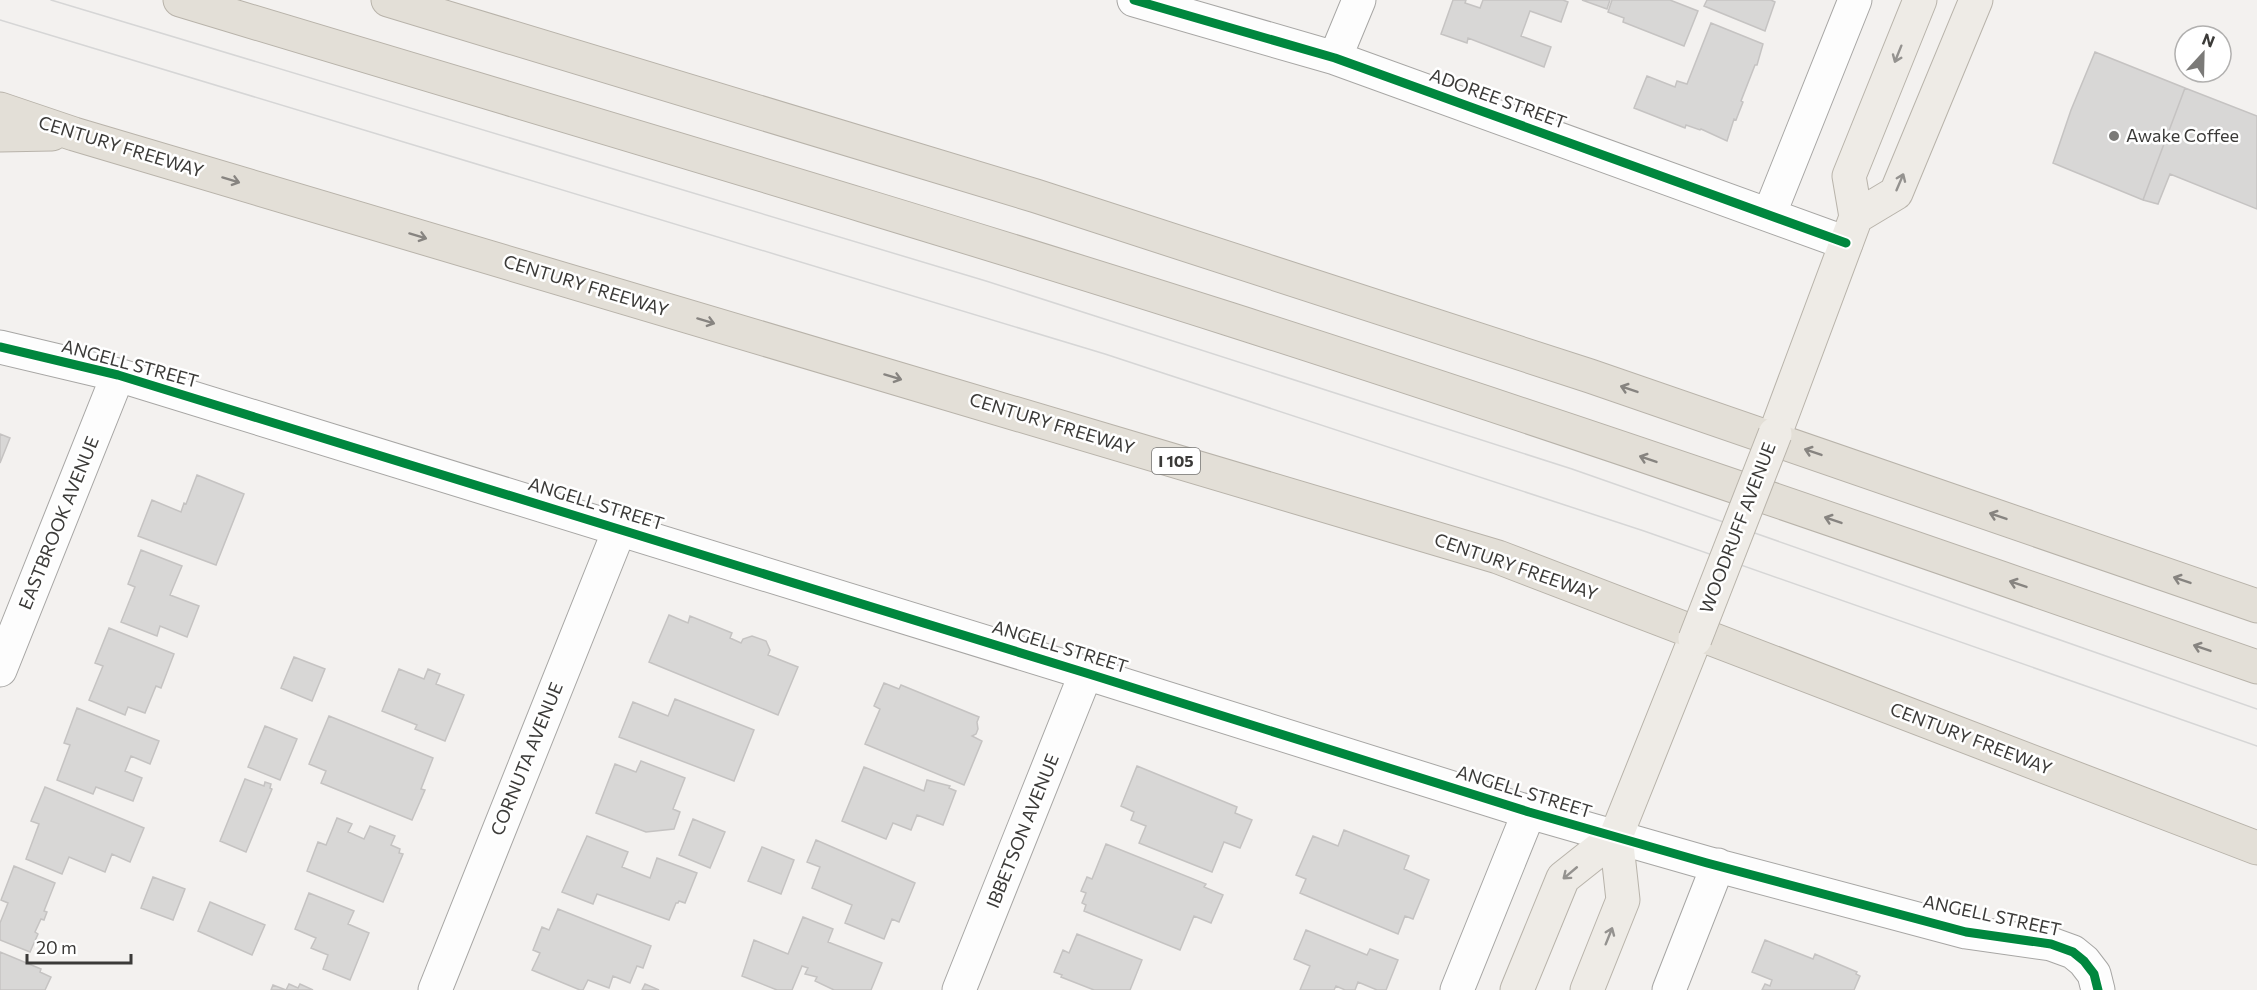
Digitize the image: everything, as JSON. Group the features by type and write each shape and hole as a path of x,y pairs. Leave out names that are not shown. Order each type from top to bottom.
{"highway":[{"path":"180,0 891,214 1230,320 1849,526 2257,668"},
{"path":"388,0 1093,214 1590,376 2257,606"},
{"name":"CENTURY FREEWAY","path":"0,109 75,134 1498,557 2257,848"},
{"path":"0,135 75,134"}],"main road":[{"name":"WOODRUFF AVENUE","path":"1587,990 1623,900 1616,836 1816,328 1851,230 1849,176 1920,0"},
{"path":"1851,230 1896,193 1976,0"},
{"path":"1517,990 1563,878 1616,836"}],"street":[{"name":"ADOREE STREET","path":"1134,0 1335,58 1769,215 1851,230"},
{"path":"1335,58 1359,0"},
{"path":"1769,215 1856,0"},
{"name":"ANGELL STREET","path":"0,347 118,375 620,528 1529,812 1718,866 1966,932 2052,944 2079,956 2104,988"},
{"name":"EASTBROOK AVENUE","path":"0,670 118,375"},
{"name":"CORNUTA AVENUE","path":"435,990 620,528"},
{"name":"IBBETSON AVENUE","path":"959,990 1086,673"},
{"path":"1457,990 1529,812"},
{"path":"1669,990 1718,866"}],"building":[{"path":"1453,0 1466,0 1465,3 1480,8 1483,0 1563,0 1568,2 1561,22 1530,11 1521,36 1551,47 1544,67 1468,38 1467,43 1441,34"},
{"path":"1582,0 1610,0 1607,9"},
{"path":"1612,0 1670,0 1698,11 1684,46 1623,22 1624,18 1608,12"},
{"path":"1707,0 1771,0 1775,2 1765,31 1704,6"},
{"path":"1711,23 1763,44 1727,141 1701,129 1686,125 1685,128 1634,108 1647,76 1675,87 1677,81 1687,84"},
{"name":"Awake Coffee","path":"2095,52 2185,88 2143,200 2053,163 2071,110"},
{"path":"2185,88 2257,116 2257,209 2170,174 2158,204 2143,200"},
{"path":"0,434 10,438 0,463"},
{"path":"197,475 244,494 216,565 138,536 152,500 181,512"},
{"path":"141,550 182,566 170,595 199,606 187,637 160,626 157,636 121,622 135,587 128,584"},
{"path":"669,615 688,623 690,616 732,633 730,638 741,643 743,639 752,636 766,641 770,650 768,655 798,667 778,715 649,662"},
{"path":"109,628 174,654 161,688 156,686 145,713 128,707 125,715 89,700 103,666 95,663"},
{"path":"294,657 325,669 312,701 281,688"},
{"path":"399,669 424,679 428,669 440,674 436,684 464,695 445,741 415,729 417,725 382,711"},
{"path":"884,683 899,689 901,685 979,717 978,729 972,736 982,741 964,785 865,744 880,709 874,706"},
{"path":"675,699 754,730 734,781 619,737 633,702 668,716"},
{"path":"77,708 159,741 150,764 131,756 125,771 142,778 133,801 96,787 93,794 57,780 70,745 64,743"},
{"path":"329,716 433,758 421,789 425,790 412,820 321,783 326,771 309,764"},
{"path":"265,726 297,739 280,780 248,767"},
{"path":"641,761 685,778 673,809 680,812 674,829 646,832 596,813 615,764 636,772"},
{"path":"1137,766 1237,807 1235,813 1252,820 1240,848 1224,842 1212,872 1139,843 1146,826 1131,820 1134,812 1121,806"},
{"path":"864,767 924,791 927,780 950,786 949,788 956,791 943,825 917,815 911,830 893,823 886,839 842,821"},
{"path":"245,779 264,786 265,782 271,784 272,789 246,852 220,841"},
{"path":"45,787 144,828 130,862 112,854 105,872 69,857 62,874 26,859 39,824 31,821"},
{"path":"337,818 352,824 348,832 364,839 370,826 395,836 391,845 400,849 399,853 403,854 383,902 307,871 318,842 326,845"},
{"path":"693,819 725,832 710,868 679,855"},
{"path":"1344,830 1409,856 1404,869 1429,880 1413,919 1405,916 1398,934 1300,893 1306,879 1296,875 1313,836 1338,846"},
{"path":"587,836 628,852 622,867 650,878 657,858 697,873 685,903 679,901 676,903 669,920 597,894 593,904 562,892"},
{"path":"816,840 915,883 899,922 892,919 884,939 845,923 852,905 812,888 820,867 807,862"},
{"path":"1106,844 1206,884 1204,887 1223,895 1211,923 1194,916 1180,950 1084,911 1086,905 1082,903 1086,893 1081,891 1087,877 1092,879"},
{"path":"762,847 794,860 781,894 748,881"},
{"path":"14,866 55,883 44,911 47,912 35,932 38,934 30,952 0,940 0,923 8,903 1,900"},
{"path":"153,877 185,889 173,920 141,908"},
{"path":"309,893 354,911 348,924 369,933 350,980 323,969 328,955 311,948 316,938 295,929"},
{"path":"210,902 265,925 252,955 198,931"},
{"path":"558,909 651,946 643,968 637,966 630,983 613,976 609,988 588,980 583,990 532,970 540,953 533,950 542,927 549,930"},
{"path":"803,917 833,929 828,942 882,963 871,990 834,990 815,981 817,977 805,974 808,968 802,966 792,990 777,990 742,976 754,940 788,954"},
{"path":"1306,930 1367,955 1370,949 1398,960 1386,990 1377,990 1358,982 1355,990 1345,990 1336,986 1334,990 1300,990 1310,966 1294,959"},
{"path":"1077,934 1142,960 1130,990 1094,990 1054,972 1063,950 1069,953"},
{"path":"1765,940 1813,959 1815,954 1857,972 1856,974 1860,976 1854,990 1762,990 1765,984 1770,986 1772,980 1752,972"},
{"path":"0,952 41,969 40,972 51,977 45,990 0,990"},
{"path":"289,984 298,988 300,984 313,990 286,990"},
{"path":"645,984 659,990 642,990"},
{"path":"273,985 286,990 271,990"}],"tram line":[{"path":"51,0 986,281 1572,469 2257,709"},
{"path":"0,20 1105,354 1644,531 2257,746"}],"cycle path":[{"path":"1134,0 1335,58 1846,243"},
{"path":"0,347 118,375 1529,812 1707,863 1966,932 2051,944 2073,952 2084,961 2094,974 2098,990"}],"place":[{"name":"Awake Coffee","path":"2114,136"}]}
